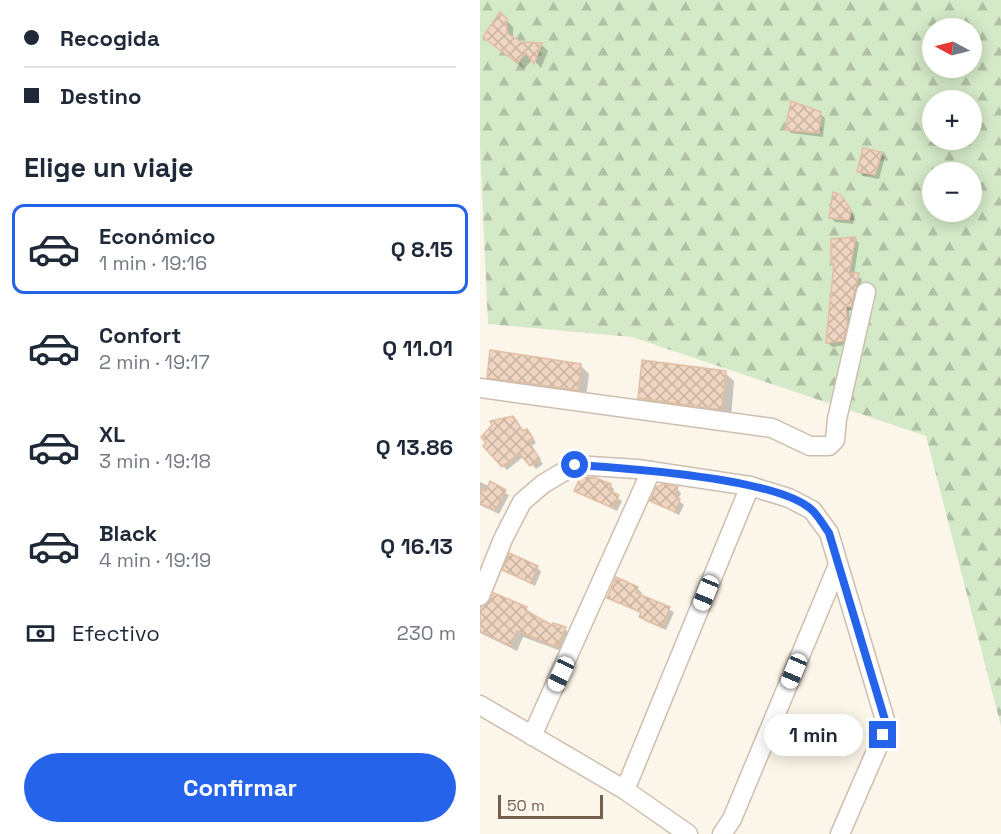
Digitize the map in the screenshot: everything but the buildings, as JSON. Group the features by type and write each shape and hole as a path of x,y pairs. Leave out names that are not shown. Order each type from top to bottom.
{"street":[{"path":"480,388 762,426 772,428 810,447 829,446 835,440 837,419 866,292"},
{"path":"480,596 503,539 522,502 543,484 575,465 651,471 750,486 789,498 812,510 829,533 885,720 883,735 840,834"},
{"path":"532,736 651,471"},
{"path":"625,790 750,486"},
{"path":"722,834 732,819 838,565"},
{"path":"480,705 625,790 688,834"}],"green space":[{"path":"480,0 1001,0 1001,726 926,436 632,337 488,324 480,147"}],"route":[{"path":"575,465 637,469 731,482 789,498 812,510 829,533 885,720 883,735"}]}
